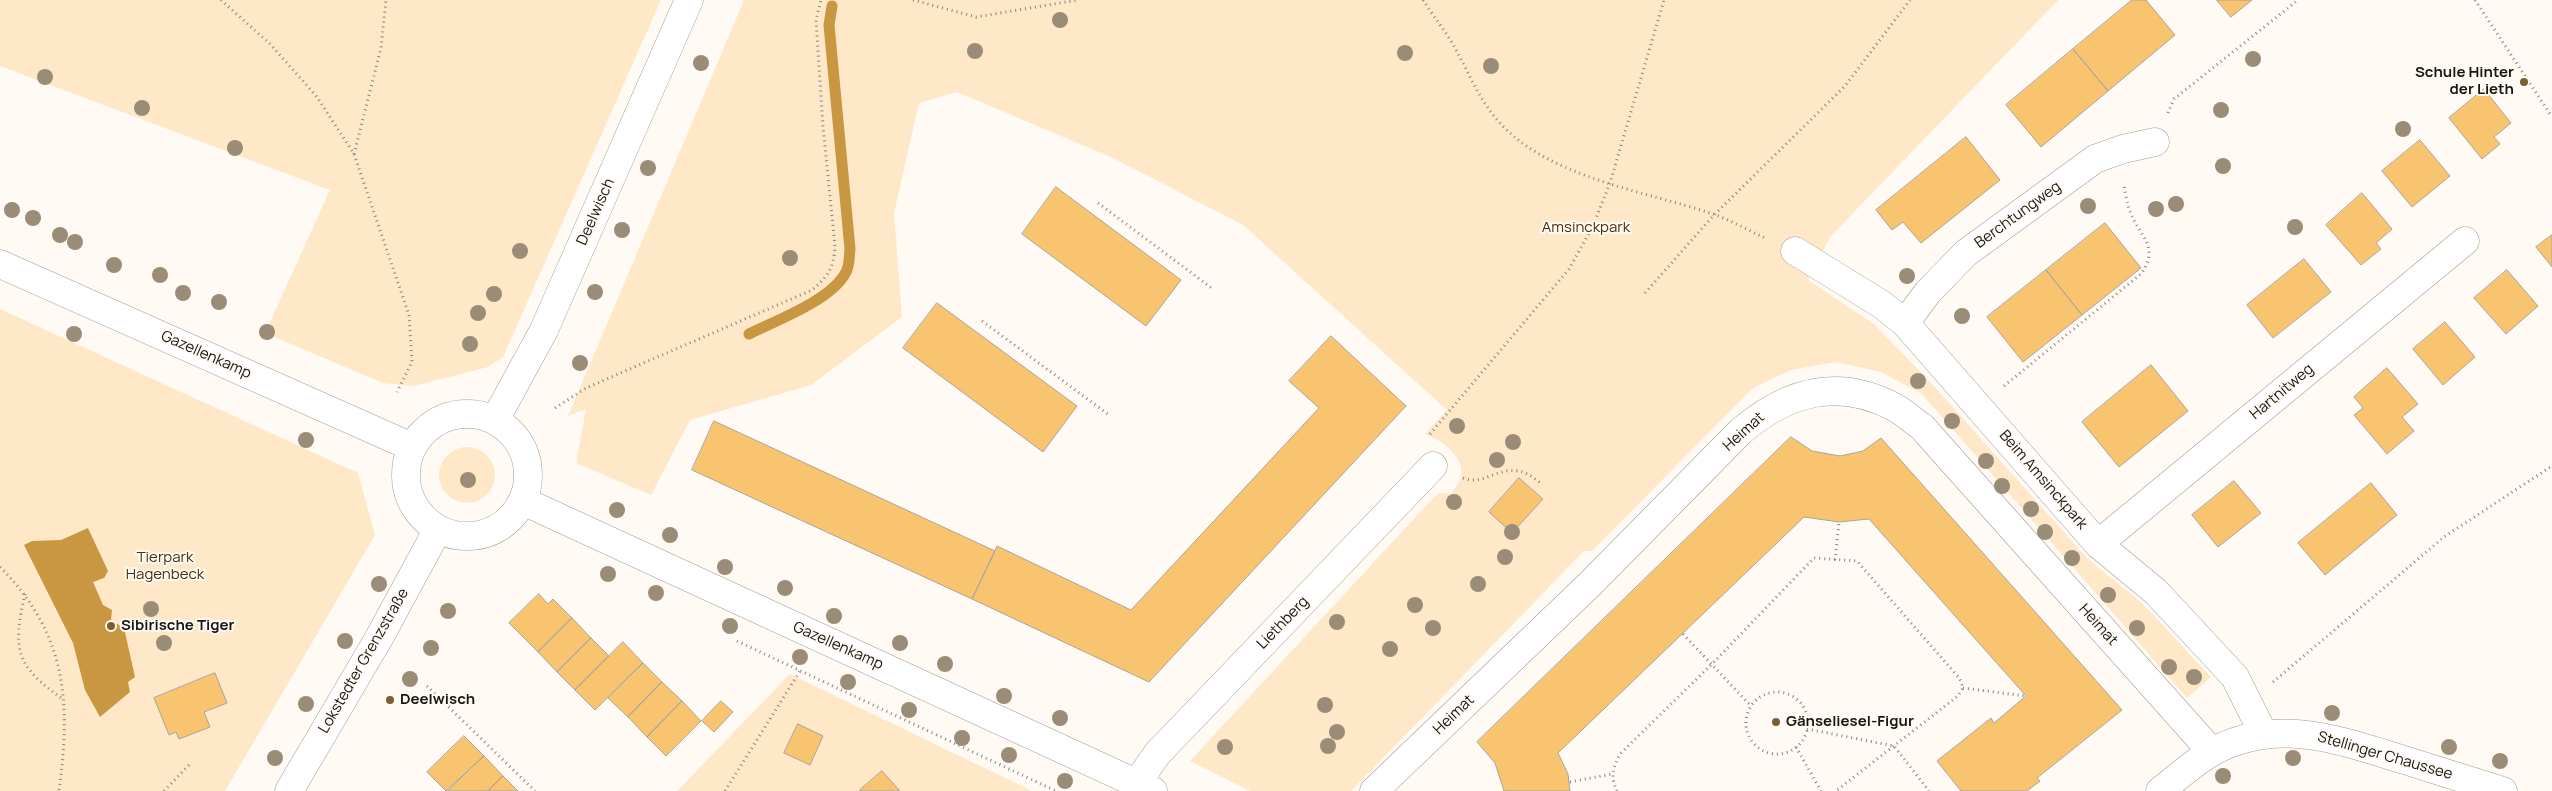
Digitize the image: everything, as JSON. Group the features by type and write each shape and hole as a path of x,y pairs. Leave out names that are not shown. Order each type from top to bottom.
{"street":[{"name":"Deelwisch","path":"495,420 544,330 688,0"},
{"name":"Berchtungweg","path":"1905,323 1928,292 1966,253 2095,159 2122,149 2155,142"},
{"name":"Hartnitweg","path":"2098,544 2465,240"},
{"name":"Beim Amsinckpark","path":"1795,251 1881,304 1905,323 2098,544 2156,592 2235,676 2264,735"},
{"name":"Gazellenkamp","path":"0,264 412,447"},
{"name":"Heimat","path":"1374,791 1590,584 1741,431 1763,413 1790,399 1814,392 1841,391 1869,396 1896,407 1922,427 2212,752"},
{"path":"472,414 495,420 513,435 525,455 529,478 523,501 508,521 486,533 462,536 438,529 425,520 409,493 406,478 412,447 427,428 448,417 472,414"},
{"name":"Liethberg","path":"1145,787 1157,754 1433,466"},
{"name":"Gazellenkamp","path":"523,501 1145,787"},
{"name":"Lokstedter Grenzstraße","path":"288,791 379,638 438,529"},
{"name":"Stellinger Chaussee","path":"2160,791 2212,752 2239,741 2264,735 2289,733 2318,735 2503,791"}],"path":[{"path":"221,0 270,44 317,97 354,154 409,315 412,362 396,392"},
{"path":"354,154 381,48 386,0"},
{"path":"555,408 586,388 812,290 826,279 834,262 835,246 823,127 816,20 821,0"},
{"path":"913,0 976,17 1078,0"},
{"path":"1423,0 1451,42 1482,102 1501,124 1524,144 1552,161 1610,183 1714,215 1795,251"},
{"path":"1542,484 1519,471 1511,470 1479,481 1470,480 1433,466 1428,436 1569,269 1592,228 1610,183 1664,0"},
{"path":"1645,293 1714,215 1845,86 1910,0"},
{"path":"2155,142 2174,99 2298,0"},
{"path":"2475,0 2552,117"},
{"path":"1978,407 2141,274 2148,264 2150,254 2147,242 2131,214 2124,191 2122,149"},
{"path":"1098,203 1213,289"},
{"path":"982,321 1109,415"},
{"path":"2269,685 2444,536 2552,466"},
{"path":"1835,560 1839,522"},
{"path":"1617,791 1612,774 1614,764 1620,754 1814,558 1857,561 1960,679 1963,688"},
{"path":"0,567 25,594 39,616 57,659 63,685 65,715 59,791"},
{"path":"25,594 17,638 21,655 31,674 64,700"},
{"path":"1683,634 1751,706"},
{"path":"737,641 1056,791"},
{"path":"725,791 800,672"},
{"path":"427,686 535,791"},
{"path":"1963,688 2026,696"},
{"path":"1836,791 1958,696 1963,688"},
{"path":"1768,693 1788,694 1798,700 1804,708 1808,718 1808,729 1804,739 1796,746 1788,752 1777,754 1760,748 1752,741 1746,727 1746,716 1758,698 1768,693"},
{"path":"1808,729 1894,746 1929,791"},
{"path":"1796,746 1821,791"},
{"path":"164,791 189,765"},
{"path":"1570,782 1612,774"}],"green space":[{"path":"0,0 661,0 503,357 488,367 413,386 383,383 265,333 330,190 0,66"},
{"name":"Amsinckpark","path":"744,0 2058,0 1830,237 1808,280 1874,324 1934,386 2087,558 2142,603 2211,677 2187,698 1922,394 1881,372 1836,362 1791,370 1753,388 1592,551 1584,551 1351,791 1250,791 1190,761 1434,497 1440,493 1450,494 1458,485 1461,467 1457,458 1444,444 1425,434 1447,410 1243,225 1113,158 957,92 919,103 894,213 902,317 811,385 690,420 651,495 576,463 586,409 568,416"},
{"name":"Tierpark Hagenbeck","path":"0,309 358,473 375,535 225,791 0,791"},
{"path":"461,447 473,447 483,451 491,459 495,475 491,491 483,499 473,503 461,503 451,499 443,491 439,481 439,469 443,459 451,451"},
{"path":"790,674 1032,791 677,791"}],"shaded area":[{"path":"88,528 108,571 104,578 93,582 103,605 112,610 111,620 124,628 135,677 128,682 130,692 100,717 85,690 73,643 24,545 32,541 61,540"}],"building":[{"path":"2132,0 2146,0 2175,35 2108,91 2073,49"},
{"path":"2217,0 2252,0 2231,17"},
{"path":"2073,49 2108,91 2041,147 2006,105"},
{"path":"2484,89 2511,123 2494,137 2500,144 2482,159 2449,118"},
{"path":"1966,137 2000,180 1921,243 1903,222 1892,230 1876,210"},
{"path":"2420,140 2450,176 2412,207 2382,171"},
{"path":"1056,187 1181,280 1146,326 1022,234"},
{"path":"2362,193 2392,229 2376,243 2381,249 2361,265 2326,225"},
{"path":"2105,223 2141,268 2082,315 2046,270"},
{"path":"2552,235 2552,267 2536,247"},
{"path":"2304,259 2331,292 2273,338 2247,305"},
{"path":"2046,270 2082,315 2023,362 1987,317"},
{"path":"2507,270 2538,306 2506,334 2474,298"},
{"path":"937,303 1077,406 1043,452 903,348"},
{"path":"2445,322 2475,357 2443,385 2413,349"},
{"path":"1331,336 1406,406 1149,682 972,599 997,546 1131,610 1319,408 1289,381"},
{"path":"2151,365 2188,411 2119,467 2082,422"},
{"path":"2387,368 2418,404 2402,417 2414,431 2387,454 2354,415 2363,408 2354,397"},
{"path":"714,421 995,551 972,599 692,470"},
{"path":"1791,437 1812,451 1840,456 1863,451 1881,438 2122,710 2037,778 2040,781 2027,791 1961,791 1937,761 1991,718 1994,723 2026,696 1869,519 1839,522 1804,517 1558,753 1568,774 1570,791 1504,791 1495,763 1477,742"},
{"path":"1519,478 1543,499 1512,533 1489,512"},
{"path":"2234,481 2261,513 2218,547 2192,515"},
{"path":"2371,483 2397,515 2325,575 2298,543"},
{"path":"539,594 548,604 553,599 572,618 538,652 509,623"},
{"path":"572,618 591,638 557,672 538,652"},
{"path":"591,638 609,656 575,690 557,672"},
{"path":"623,642 643,663 595,710 575,690"},
{"path":"643,663 662,682 628,717 608,698"},
{"path":"215,673 227,703 204,712 210,727 179,739 176,732 169,735 154,698"},
{"path":"662,682 682,701 647,737 628,717"},
{"path":"682,701 701,721 666,756 647,737"},
{"path":"721,701 733,712 714,732 702,721"},
{"path":"798,724 823,736 810,765 784,753"},
{"path":"464,736 484,756 446,791 427,772"},
{"path":"484,756 503,776 488,791 448,791"},
{"path":"882,771 900,791 860,791 860,790"},
{"path":"503,776 518,791 488,791"}],"waterway":[{"path":"749,334 788,316 829,292 839,282 848,266 850,249 829,25 832,6"}],"place":[{"name":"Schule Hinter der Lieth","path":"2524,82"},
{"name":"Sibirische Tiger","path":"111,626"},
{"name":"Deelwisch","path":"390,700"},
{"name":"Gänseliesel-Figur","path":"1776,722"}]}
